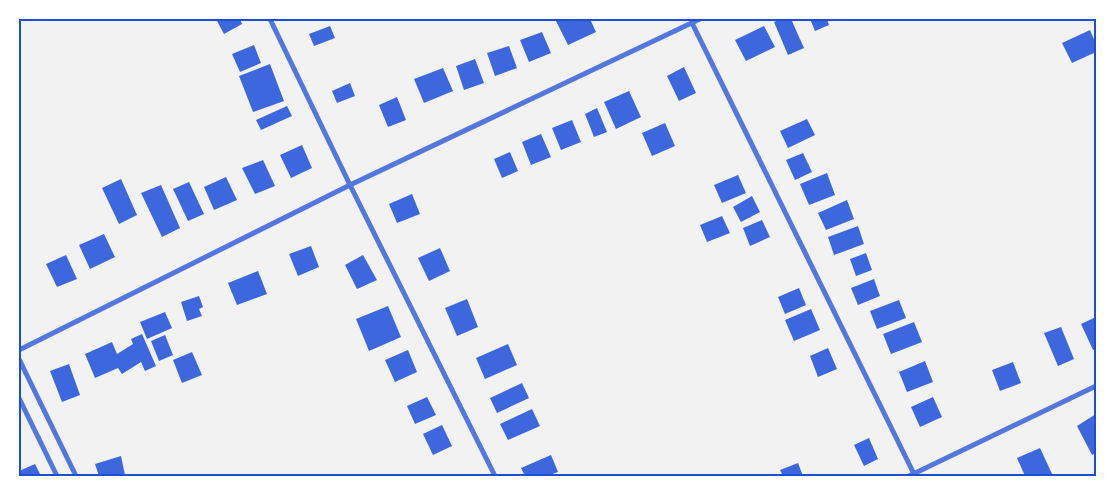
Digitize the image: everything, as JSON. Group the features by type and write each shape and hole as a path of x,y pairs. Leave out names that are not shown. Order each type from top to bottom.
{"street":[{"path":"270,19 350,186 495,476"},
{"path":"19,350 350,186 700,19"},
{"path":"692,23 912,475 1096,386"},
{"path":"19,359 76,476"},
{"path":"19,398 58,476"}],"building":[{"path":"216,19 240,19 242,24 224,34"},
{"path":"555,19 590,19 596,32 568,45"},
{"path":"782,19 791,19 804,48 788,55 774,22"},
{"path":"810,19 827,19 829,25 815,31"},
{"path":"330,26 335,38 314,46 309,34"},
{"path":"764,26 775,47 746,61 735,40"},
{"path":"1090,30 1096,44 1096,52 1072,63 1062,43"},
{"path":"542,32 551,53 529,62 520,40"},
{"path":"254,45 261,63 240,72 232,54"},
{"path":"509,46 517,68 495,76 487,53"},
{"path":"475,59 484,83 464,90 456,66"},
{"path":"270,64 284,101 253,112 239,76"},
{"path":"684,67 696,93 679,101 667,76"},
{"path":"443,68 453,91 424,103 414,79"},
{"path":"350,83 355,96 337,103 332,91"},
{"path":"629,91 641,117 616,129 604,102"},
{"path":"397,97 406,120 388,127 379,105"},
{"path":"287,106 292,116 261,130 256,120"},
{"path":"597,108 607,132 594,137 585,114"},
{"path":"807,119 815,135 788,148 780,131"},
{"path":"572,120 581,142 561,150 552,128"},
{"path":"665,123 675,146 652,156 642,133"},
{"path":"541,134 551,157 531,165 522,142"},
{"path":"302,145 312,168 291,178 280,155"},
{"path":"510,152 518,171 502,178 494,159"},
{"path":"803,153 812,172 795,180 786,160"},
{"path":"263,160 275,186 255,194 242,168"},
{"path":"827,173 835,195 809,205 800,184"},
{"path":"738,175 746,193 722,203 714,185"},
{"path":"226,177 237,200 214,210 204,187"},
{"path":"121,179 137,215 119,224 102,188"},
{"path":"189,182 204,214 188,221 173,189"},
{"path":"161,185 180,228 162,237 141,193"},
{"path":"412,194 420,214 397,223 389,204"},
{"path":"752,196 760,212 741,222 733,207"},
{"path":"847,200 854,219 826,230 818,213"},
{"path":"722,216 730,233 707,242 700,225"},
{"path":"762,220 770,237 750,246 743,228"},
{"path":"858,226 864,244 834,255 828,237"},
{"path":"104,234 115,257 90,269 79,245"},
{"path":"311,246 319,267 298,276 289,254"},
{"path":"440,248 450,271 429,281 418,258"},
{"path":"866,253 872,270 856,276 850,259"},
{"path":"66,255 77,279 57,287 46,264"},
{"path":"363,255 377,280 357,289 345,265"},
{"path":"258,271 267,294 237,305 228,283"},
{"path":"874,279 880,296 858,305 851,288"},
{"path":"799,288 806,305 785,314 778,297"},
{"path":"199,296 203,307 199,309 202,316 187,321 181,302"},
{"path":"467,299 478,327 457,336 445,308"},
{"path":"899,300 906,318 877,329 870,311"},
{"path":"388,306 401,337 369,351 356,319"},
{"path":"811,309 820,330 794,341 785,320"},
{"path":"165,312 172,328 147,339 140,322"},
{"path":"1096,317 1096,349 1093,350 1081,324"},
{"path":"914,322 922,342 891,354 883,334"},
{"path":"1061,327 1074,359 1058,366 1044,333"},
{"path":"142,334 156,366 145,371 141,362 122,374 118,368 95,378 85,354 112,342 117,354 133,344 131,339"},
{"path":"165,335 173,355 159,361 151,341"},
{"path":"508,344 517,365 485,379 476,358"},
{"path":"828,348 837,369 818,377 810,356"},
{"path":"408,350 417,372 395,382 385,360"},
{"path":"192,352 202,375 182,383 173,360"},
{"path":"925,361 933,382 907,392 899,372"},
{"path":"1013,362 1021,383 1000,391 992,370"},
{"path":"69,364 80,395 62,402 50,371"},
{"path":"522,383 529,398 497,413 490,398"},
{"path":"427,397 436,415 415,424 407,406"},
{"path":"933,397 942,417 920,427 911,407"},
{"path":"532,409 540,426 508,440 500,424"},
{"path":"1096,414 1096,453 1092,455 1077,426"},
{"path":"442,425 452,446 433,455 423,434"},
{"path":"869,438 878,459 864,466 854,445"},
{"path":"1040,448 1053,476 1025,476 1017,458"},
{"path":"551,455 558,472 547,476 525,476 521,468"},
{"path":"121,456 125,475 99,476 95,464"},
{"path":"798,463 803,476 783,476 780,470"},
{"path":"35,464 41,476 19,476 19,471"}]}
